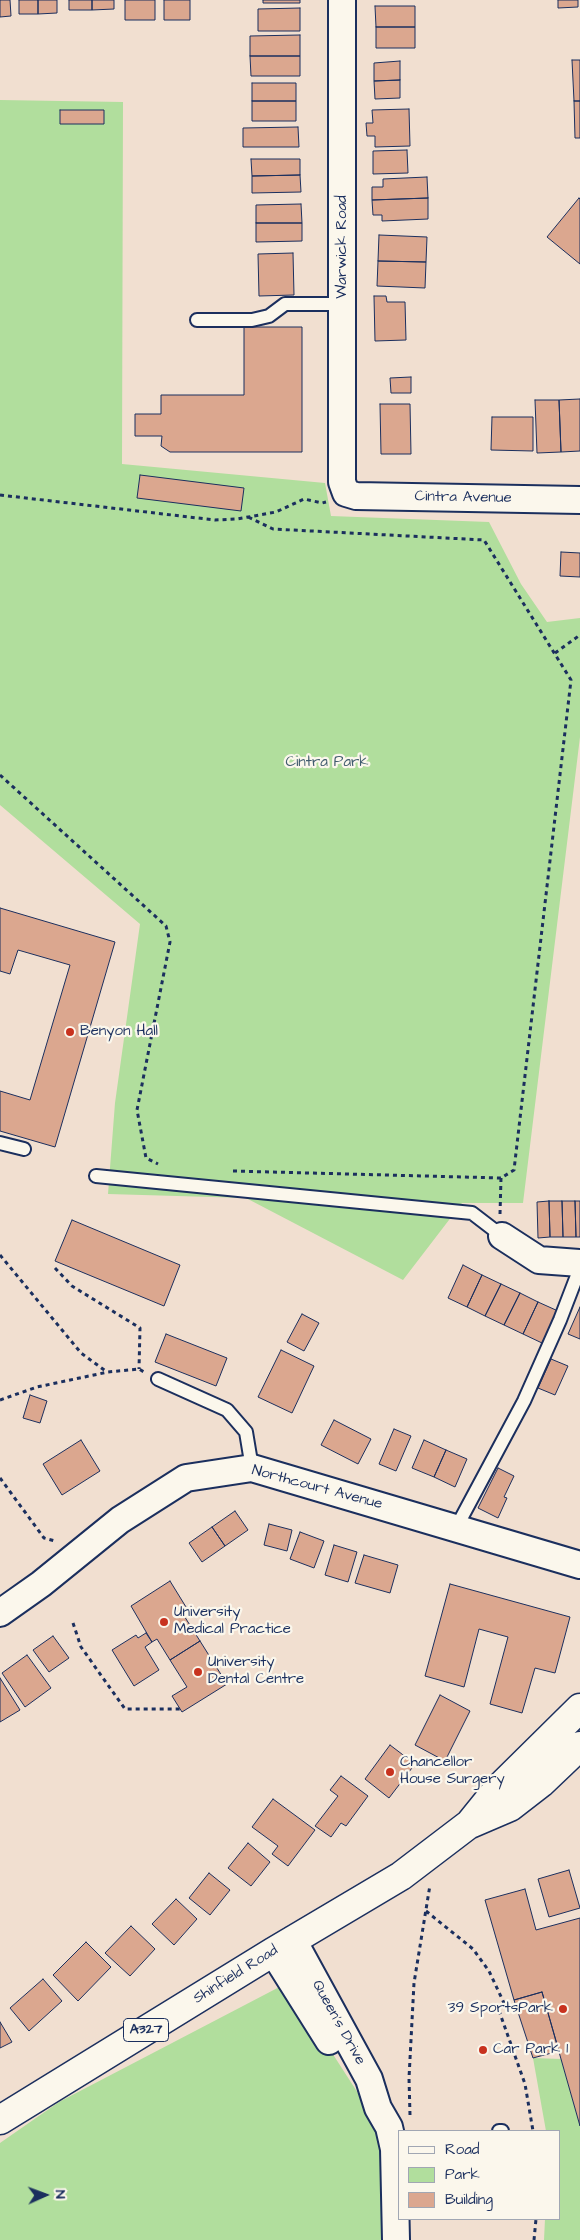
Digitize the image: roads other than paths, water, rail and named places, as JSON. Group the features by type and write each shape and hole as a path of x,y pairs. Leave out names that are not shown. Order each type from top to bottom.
{"main road":[{"name":"Shinfield Road","path":"0,2120 283,1946 401,1876 468,1825 496,1790 580,1708"},
{"name":"Shinfield Road","path":"468,1825 510,1807 541,1783 580,1746"}],"street":[{"name":"Warwick Road","path":"342,0 342,482 346,493"},
{"name":"Cintra Avenue","path":"346,493 356,496 580,500"},
{"path":"502,1236 540,1260 580,1263"},
{"name":"Northcourt Avenue","path":"0,1613 41,1584 120,1520 186,1478 252,1468 580,1565"},
{"name":"Queen's Drive","path":"283,1946 346,2068 363,2092 378,2108 389,2127 396,2149 396,2240"}],"lane":[{"path":"197,320 252,320 269,316 285,304 343,304"},
{"path":"0,1143 24,1149"},
{"path":"96,1176 472,1213 502,1236"},
{"path":"456,1528 524,1401 560,1320 580,1268"},
{"path":"158,1378 227,1410 246,1432 252,1468"}],"place":[{"name":"Benyon Hall","path":"70,1032"},
{"name":"University Medical Practice","path":"164,1622"},
{"name":"University Dental Centre","path":"198,1672"},
{"name":"Chancellor House Surgery","path":"390,1772"},
{"name":"39 SportsPark","path":"563,2009"},
{"name":"Car Park 1","path":"483,2050"}],"park label":[{"name":"Cintra Park","path":"327,763"}]}
